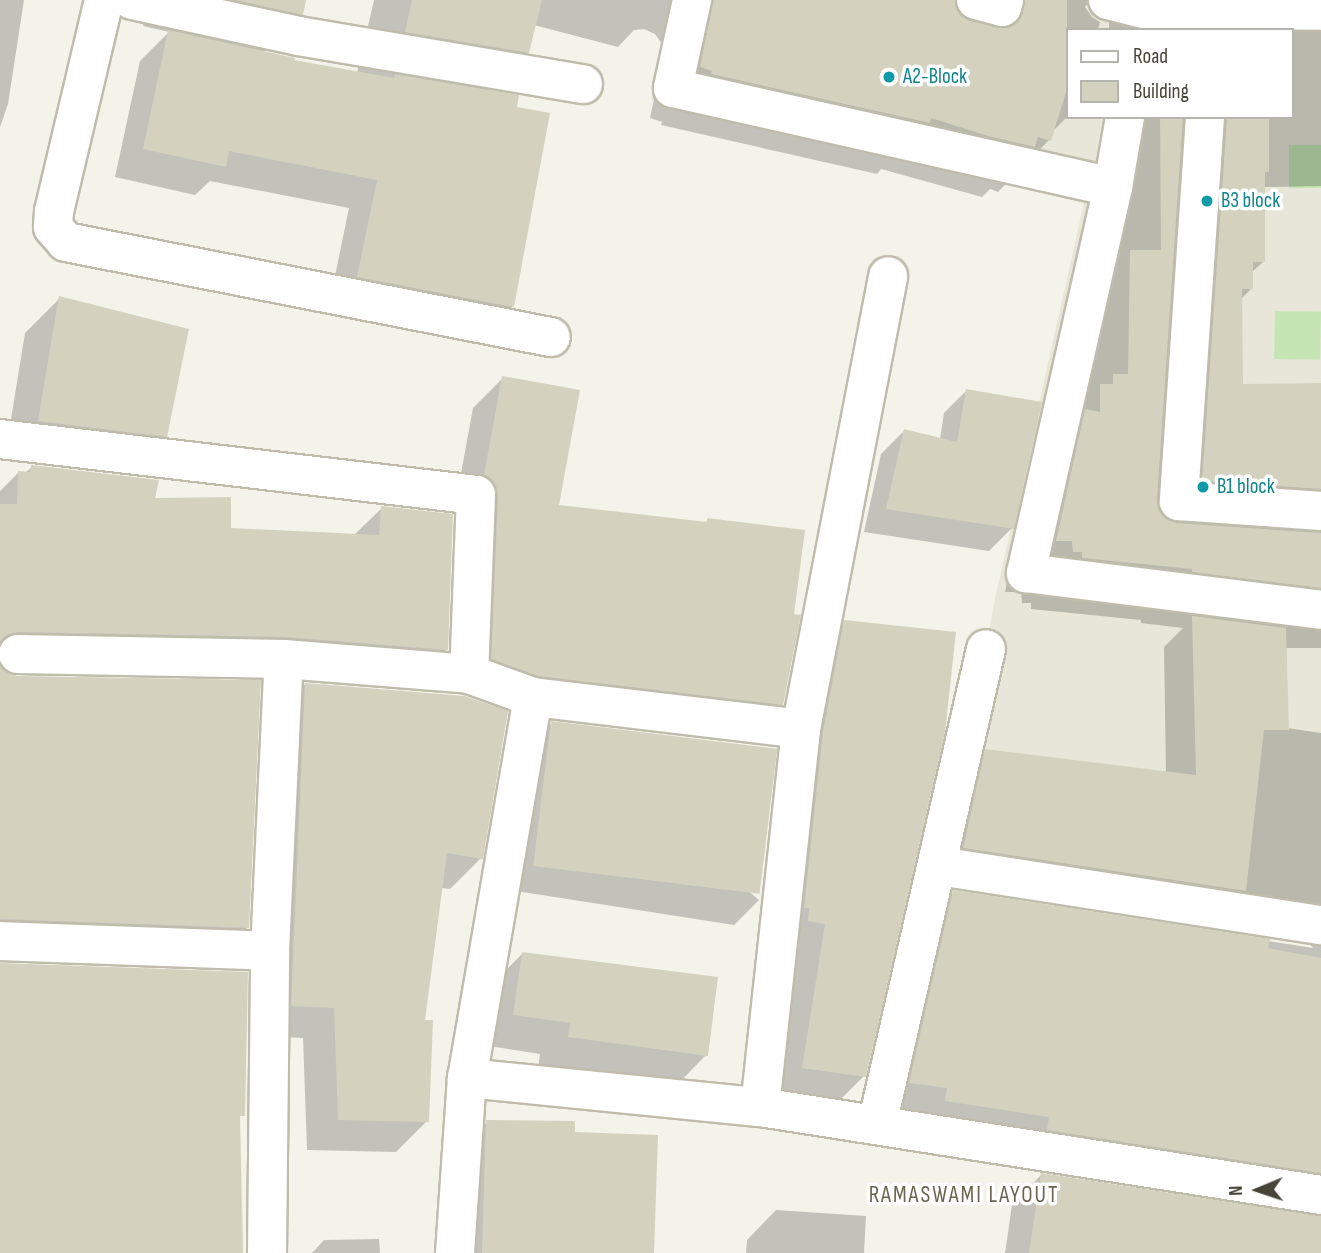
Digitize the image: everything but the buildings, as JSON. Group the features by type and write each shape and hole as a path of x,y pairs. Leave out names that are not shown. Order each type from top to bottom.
{"street":[{"path":"104,0 54,211 53,227 66,243 551,337"},
{"path":"132,0 298,36 583,85"},
{"path":"692,0 673,88 1114,187"},
{"path":"976,0 1002,7 1004,0"},
{"path":"1134,10 1212,20 1321,11"},
{"path":"1125,119 1114,187 1026,573 1321,611"},
{"path":"1205,119 1179,501 1321,511"},
{"path":"760,1107 801,729 888,276"},
{"path":"0,439 476,495 469,674"},
{"path":"877,1125 986,649"},
{"path":"18,654 284,659 469,674 533,697 801,729"},
{"path":"267,1253 270,951 284,659"},
{"path":"455,1253 467,1078 533,697"},
{"path":"938,866 1321,925"},
{"path":"0,941 270,951"},
{"path":"467,1078 760,1107 1321,1195"}],"shaded area":[{"path":"671,0 1321,0 1321,920 950,857 994,603 1084,203 651,100"}],"green space":[{"path":"1289,145 1321,145 1321,188 1289,188"},
{"path":"1275,311 1321,312 1320,360 1274,359"}],"place":[{"name":"A2-Block","path":"889,77"},
{"name":"B3 block","path":"1207,201"},
{"name":"B1 block","path":"1203,487"}],"district":[{"name":"RAMASWAMI LAYOUT","path":"964,1195"}]}
